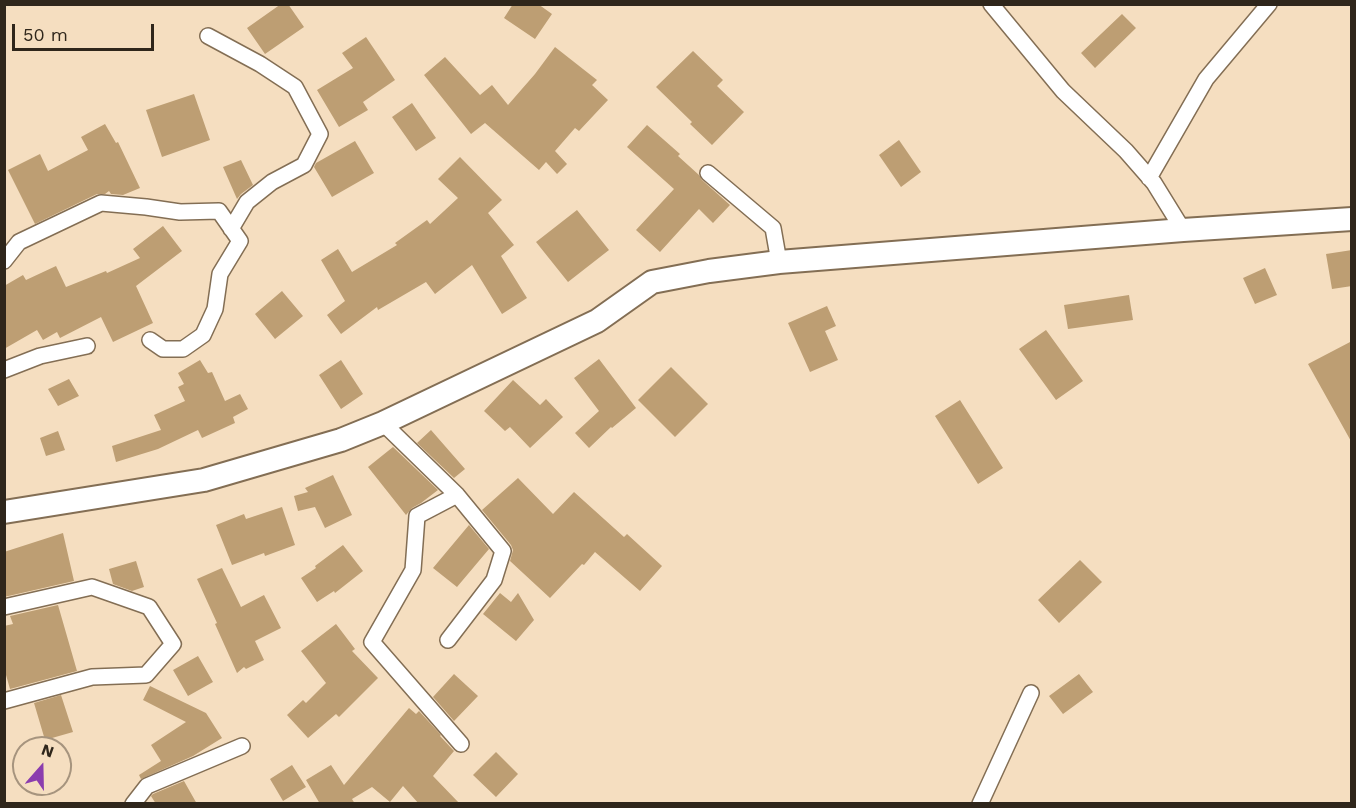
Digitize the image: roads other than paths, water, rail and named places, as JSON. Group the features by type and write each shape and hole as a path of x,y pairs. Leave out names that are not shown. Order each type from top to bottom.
{"main road":[{"path":"4,512 204,480 342,440 383,423 597,321 652,282 709,271 779,262 1352,219"}],"street":[{"path":"991,4 1063,91 1126,151 1149,178 1183,230"},
{"path":"1149,178 1206,79 1269,4"},
{"path":"208,36 260,64 296,87 320,134 304,165 272,182 247,202 231,229"},
{"path":"708,173 773,228 779,262"},
{"path":"4,261 19,242 101,203 180,212 219,211 240,241 220,274 215,309 203,335 183,349 163,349 150,340"},
{"path":"4,370 40,356 87,346"},
{"path":"383,423 457,495 503,551 494,580 448,640"},
{"path":"457,495 417,516 413,570 372,642 460,744"},
{"path":"4,607 92,587 148,607 173,644 146,675 93,677 4,701"},
{"path":"980,804 1031,693"},
{"path":"133,804 147,786 242,746"}]}
